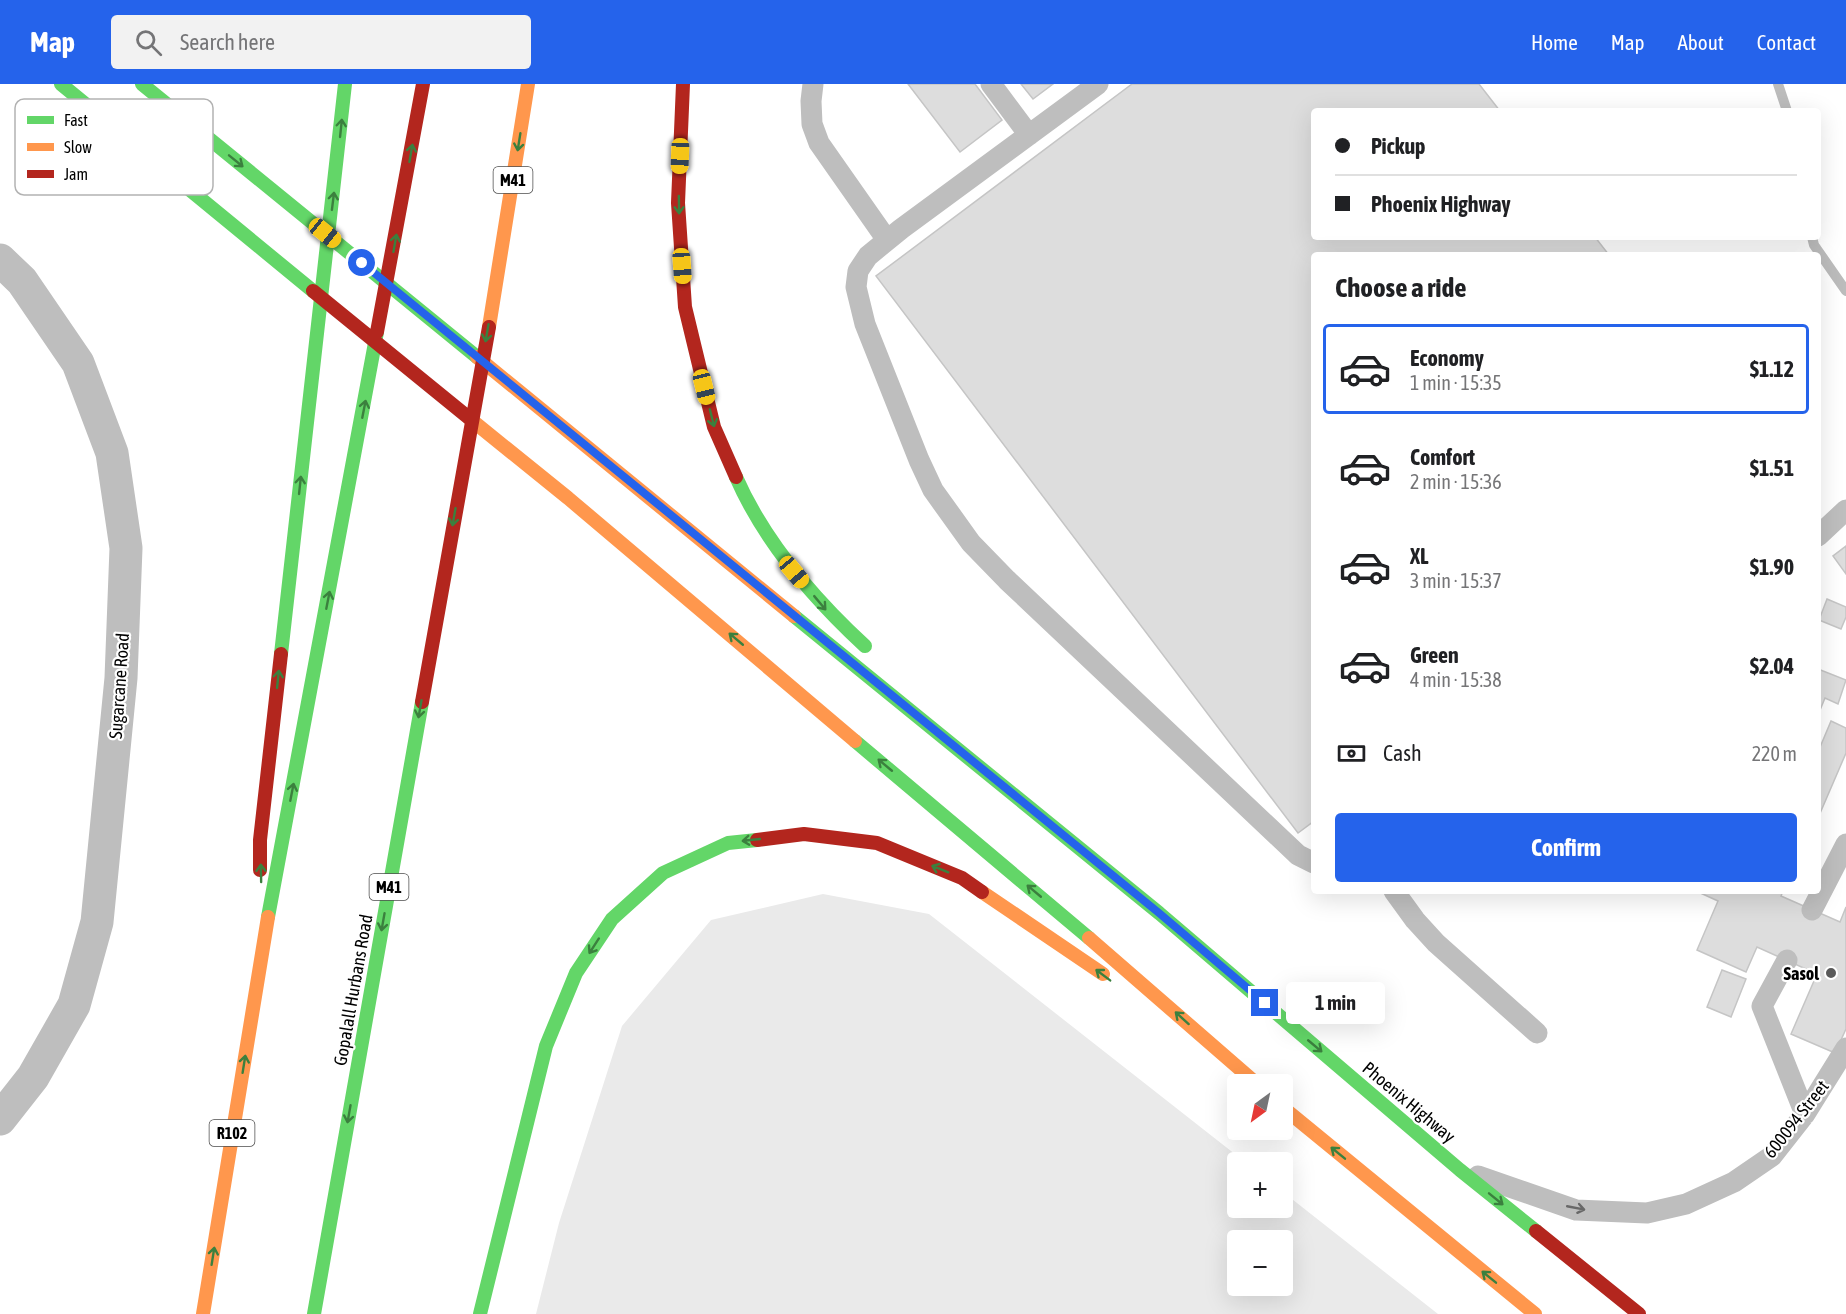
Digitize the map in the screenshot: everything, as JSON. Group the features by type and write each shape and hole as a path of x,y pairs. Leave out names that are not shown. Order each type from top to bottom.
{"main road":[{"path":"61,84 79,99"},
{"path":"142,84 160,99"},
{"path":"261,952 260,840 345,84"},
{"path":"261,952 423,84"},
{"name":"Gopalall Hurbans Road","path":"315,1314 498,275 528,84"},
{"path":"683,84 678,203 685,307 714,427 745,498 782,557 832,616 876,656"},
{"path":"213,142 1159,913"},
{"path":"194,195 577,506 1065,918 1245,1074"},
{"path":"964,736 1159,913"},
{"path":"480,1314 546,1046 576,973 612,919 663,873 728,843 804,834 877,843 962,878 1117,985"},
{"name":"Phoenix Highway","path":"1159,913 1460,1170 1639,1314"},
{"name":"R102","path":"203,1314 261,952"},
{"path":"1155,1013 1237,1074"},
{"path":"1293,1115 1534,1314"}],"street":[{"name":"Sugarcane Road","path":"0,260 21,282 78,363 112,453 126,548 122,678 97,922 74,1005 33,1077 0,1119"}],"lane":[{"path":"813,84 812,124 819,143 887,240"},
{"path":"991,84 1029,135"},
{"path":"1098,84 868,256 858,271 856,286 865,324 933,490 971,543 1007,580 1298,855 1311,862"},
{"path":"1821,533 1846,510"},
{"path":"1821,893 1846,844"},
{"path":"1396,894 1436,943 1537,1033"},
{"path":"1812,910 1820,894"},
{"path":"1787,960 1762,1006 1805,1114"},
{"name":"600094 Street","path":"1460,1170 1576,1210 1647,1213 1686,1204 1734,1182 1772,1156 1805,1114 1846,1048"}],"shaded area":[{"path":"823,894 929,914 1232,1152 1227,1152 1227,1218 1293,1218 1293,1200 1438,1314 536,1314 559,1223 622,1026 711,920"}],"building":[{"path":"908,84 975,84 1002,120 960,152"},
{"path":"1021,84 1053,84 1033,99"},
{"path":"1132,84 1479,84 1498,108 1311,108 1311,240 1597,240 1607,252 1311,252 1311,823 1298,833 876,276"},
{"path":"1846,546 1846,574 1833,556"},
{"path":"1827,599 1846,607 1846,617 1841,629 1821,621"},
{"path":"1821,670 1846,680 1838,704 1825,698 1821,708"},
{"path":"1831,721 1846,728 1846,753 1821,811 1821,745"},
{"name":"Sasol","path":"1703,894 1782,894 1781,896 1840,922 1846,907 1846,1029 1835,1053 1791,1034 1817,974 1757,947 1746,972 1697,950 1718,901"},
{"path":"1722,970 1746,979 1731,1017 1707,1007"}],"waterway":[{"path":"1778,84 1786,108"},
{"path":"1813,240 1819,252"},
{"path":"1821,255 1846,291"}],"traffic: fast":[{"path":"61,84 79,99"},
{"path":"142,84 160,99"},
{"path":"281,654 345,84"},
{"path":"213,142 477,357"},
{"path":"196,195 313,291"},
{"path":"268,917 377,332"},
{"path":"736,477 761,524 792,568 827,609 865,646"},
{"path":"794,616 1159,913"},
{"path":"314,1314 422,702"},
{"path":"855,741 1089,938"},
{"path":"480,1314 546,1046 576,973 612,919 663,873 728,843 757,840"},
{"path":"1159,913 1460,1170 1536,1231"}],"traffic: slow":[{"path":"489,327 528,84"},
{"path":"477,357 794,616"},
{"path":"469,418 568,498 855,741"},
{"path":"982,892 1103,974"},
{"path":"203,1314 268,917"},
{"path":"1089,938 1245,1074"},
{"path":"1293,1116 1535,1314"}],"traffic: jam":[{"path":"377,332 423,84"},
{"path":"683,84 678,203 685,307 714,427 736,477"},
{"path":"313,291 469,418"},
{"path":"422,702 489,327"},
{"path":"260,870 260,840 281,654"},
{"path":"757,840 804,834 877,843 962,878 982,892"},
{"path":"1536,1231 1639,1314"}],"place":[{"name":"Sasol","path":"1831,973"}],"route":[{"path":"362,263 1159,913 1265,1003"}]}
